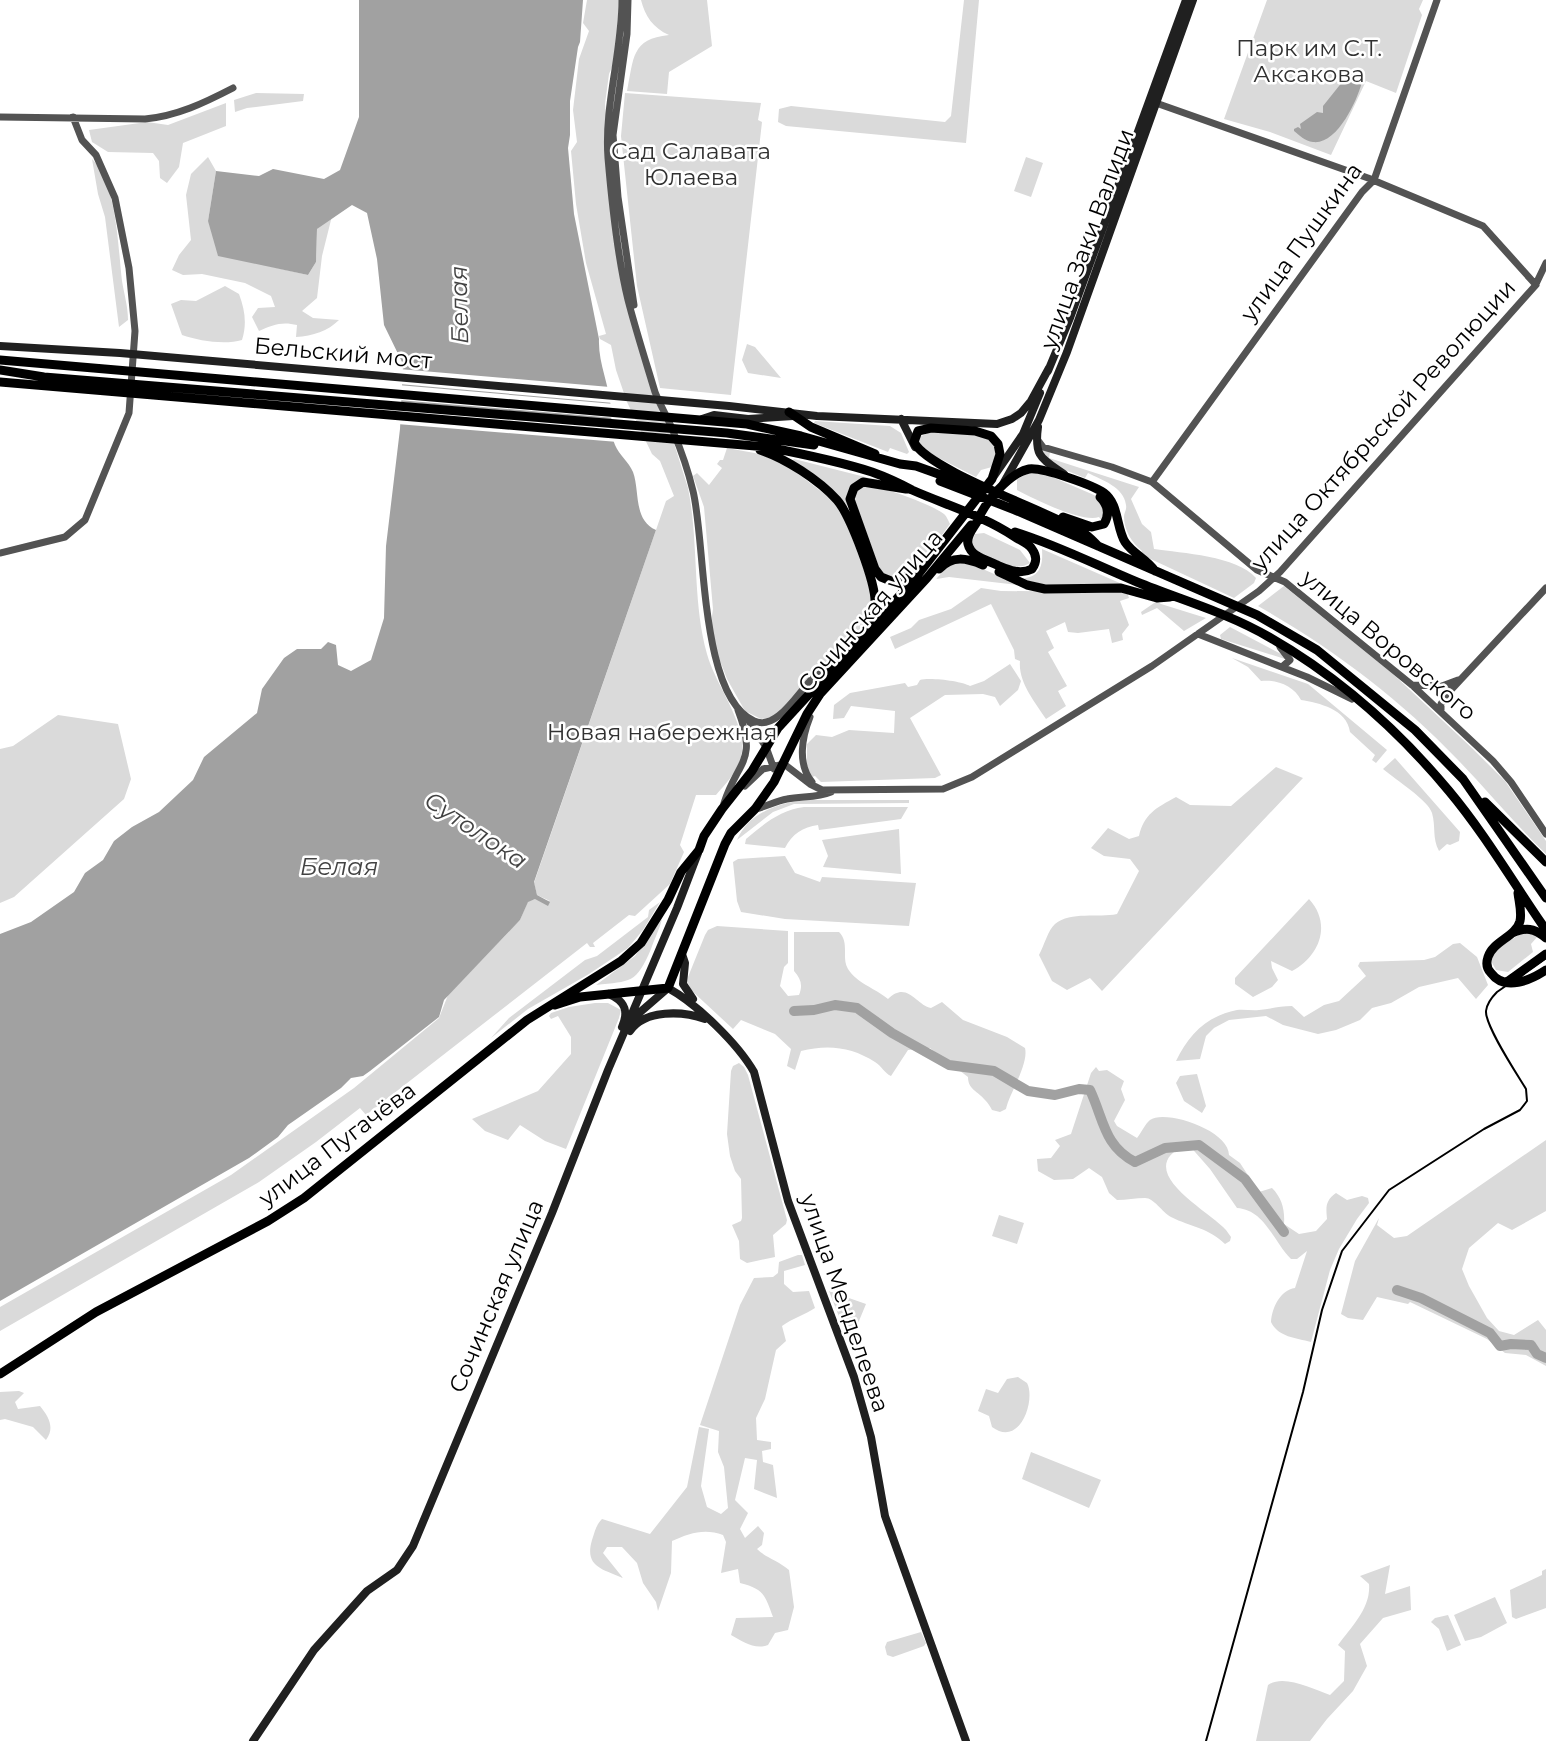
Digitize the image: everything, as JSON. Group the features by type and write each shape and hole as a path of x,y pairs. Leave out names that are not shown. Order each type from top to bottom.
{"main road":[{"name":"улица Заки Валиди","path":"997,469 1023,434 1070,318 1186,0"},
{"name":"улица Заки Валиди","path":"1011,476 1039,420 1067,352 1193,0"},
{"name":"Бельский мост","path":"0,346 120,353 729,406 792,414"},
{"name":"Бельский мост","path":"0,360 700,419 728,419 801,436 863,455"},
{"path":"728,419 766,419 792,414 984,425 1004,422 1021,413 1026,407 1049,368"},
{"path":"0,370 118,387"},
{"path":"0,383 118,387 801,442 916,466 1085,525 1099,526 1107,518 1108,512 1105,501 1096,490"},
{"path":"792,414 811,426 1265,619 1317,650 1415,730 1546,862"},
{"path":"886,419 896,424 908,436"},
{"path":"901,419 912,444 940,464 1083,532 1098,546"},
{"path":"1039,420 1037,451 1041,458 1069,477 1103,492 1112,502 1126,544 1150,563 1155,571"},
{"path":"919,450 913,439 918,431 923,429 983,432 991,436 998,444 1000,454 997,469 964,530 968,546 977,556 1014,572 1032,569 1036,560 1032,548 1006,530"},
{"path":"727,437 790,464 838,500 849,520 876,603 873,615 847,652"},
{"path":"741,444 767,447 880,475 1006,530 1042,541 1237,621 1269,637 1363,704 1404,742 1448,791 1546,930"},
{"path":"964,530 1011,476 1037,469 1069,477"},
{"path":"911,489 895,489 863,482 855,488 850,499 875,569 881,576 896,583 924,574 950,560 962,558 1027,585 1045,589 1115,587 1157,597 1175,597"},
{"name":"Сочинская улица","path":"629,1022 668,988 725,844 731,833 755,808 784,764 813,705 964,530"},
{"name":"Сочинская улица","path":"253,1741 314,1650 367,1591 397,1570 413,1546 552,1213 704,836 768,750 778,729 833,666 924,574"},
{"path":"1463,779 1546,898"},
{"path":"540,1011 632,953 648,934 681,872 699,850"},
{"path":"1517,887 1520,919 1515,930 1492,950 1487,963 1493,976 1507,982 1523,981 1545,970"},
{"path":"1508,936 1528,929 1538,931 1546,938"},
{"path":"682,954 685,963 682,984 709,1020"},
{"path":"1507,982 1542,957"},
{"path":"540,1011 580,997 668,988"},
{"name":"улица Менделеева","path":"668,988 692,1003 748,1062 754,1072 788,1201 854,1377 871,1437 885,1516 966,1741"},
{"path":"608,1070 626,1012 619,998 609,994"},
{"name":"улица Пугачёва","path":"0,1374 107,1306 258,1227 304,1198 540,1011"},
{"path":"608,1070 619,1056 634,1024 674,1013 690,1013 709,1020"}],"street":[{"path":"625,0 609,114 608,157 628,297 656,395 676,440 694,494 710,638 718,666 739,709 746,732 747,749 744,762 722,809"},
{"name":"улица Пушкина","path":"1152,482 1362,192 1374,180 1437,0"},
{"path":"0,117 166,117 200,105 233,88"},
{"path":"1156,103 1374,180 1483,226 1535,286 1546,272"},
{"path":"0,553 65,537 85,520 129,413 135,331 129,268 116,198 96,155 82,140 72,117"},
{"name":"улица Октябрьской Революции","path":"755,808 789,798 821,796 831,791 943,789 962,782 1152,666 1206,629 1275,577 1535,286 1546,263"},
{"name":"улица Воровского","path":"1037,437 1043,447 1152,482 1256,569 1286,582 1441,710 1502,771 1546,834"},
{"path":"1441,710 1443,699 1546,588"},
{"path":"1198,634 1326,685 1363,704"},
{"path":"1269,637 1289,657 1289,663 1282,667"},
{"path":"739,709 752,720 773,721 815,676 833,666"},
{"path":"1412,685 1442,686 1462,678"},
{"path":"813,705 803,743 804,765 811,782 831,791"},
{"path":"739,709 778,763 784,764 810,784 831,791"},
{"path":"768,750 774,779"},
{"path":"735,792 742,789 762,769 784,764"},
{"path":"762,769 769,769 774,779"}],"green space":[{"name":"Новая набережная","path":"587,0 619,0 615,60 609,74 605,104 619,268 688,488 702,634 711,665 737,721 742,744 741,759 716,795 696,795 680,845 684,852 670,884 635,916 629,915 593,943 595,947 590,947 587,943 366,1115 360,1108 259,1182 0,1331 0,1307 231,1175 354,1088 439,1018 448,995 520,920 528,901 550,901 537,895 534,883 666,501 674,496 660,461 652,454 627,402 611,345 600,339 599,336 606,334 586,263 571,151 577,142 573,110 579,59 589,31 583,23"},
{"path":"641,0 707,0 712,46 669,72 667,94 627,91 636,52 647,41 669,35 650,21"},
{"path":"964,0 979,0 966,143 786,126 778,122 779,109 791,106 945,122 951,116"},
{"name":"Парк им С.Т. Аксакова","path":"1267,0 1423,0 1419,9 1422,15 1396,93 1366,81 1331,155 1270,132 1224,119"},
{"path":"256,93 304,94 303,101 235,112 234,100"},
{"name":"Сад Салавата Юлаева","path":"625,93 761,103 758,120 762,122 731,395 660,388 637,286 621,136"},
{"path":"226,103 226,126 183,143 179,167 167,183 160,178 159,161 153,153 108,152 92,142 89,130 147,122 168,125"},
{"path":"208,157 216,171 208,221 268,266 308,275 316,262 317,229 332,216 322,256 317,298 302,311 313,318 339,320 335,324 320,332 296,337 297,325 287,323 259,331 252,317 258,308 275,307 271,296 245,283 202,274 183,275 172,270 179,255 191,240 186,195 191,174"},
{"path":"1026,157 1043,163 1031,197 1014,191"},
{"path":"92,159 107,184 115,217 128,315 128,320 119,327 105,217"},
{"path":"225,286 239,294 241,300 245,323 242,340 212,342 182,335 171,304 181,300 196,301"},
{"path":"747,344 755,347 781,378 748,373 742,360"},
{"path":"814,423 890,426 901,433 909,452 907,454 890,448 888,452"},
{"path":"931,431 982,436 993,442 997,455 992,467 981,470 976,477 931,454 919,445 918,438"},
{"path":"727,448 780,460 835,502 846,521 873,603 866,623 841,650 774,717 761,719 745,711 727,679 716,650 711,623 713,609 704,507 693,476 697,473 709,485 722,468 717,464 723,460"},
{"path":"1039,448 1050,452 1049,458 1139,487 1131,499 1142,524 1151,532 1154,549 1223,560 1247,571 1256,578 1254,583 1234,598 1140,554 1142,551 1125,527 1126,505 1121,493 1112,485 1088,473 1085,478 1050,464"},
{"path":"794,459 869,478 862,479 850,489 847,509 792,461"},
{"path":"1031,472 1043,473 1094,495 1099,499 1104,513 1101,520 1099,517 1081,517 1017,490 1017,479"},
{"path":"864,485 893,492 938,510 950,524 933,548 912,570 895,579 884,574 879,567 854,499 857,490"},
{"path":"984,533 1020,550 1030,563 1016,567 999,563 983,554 971,545 975,534"},
{"path":"1042,549 1122,584 1055,587 1021,579 1037,573 1042,560"},
{"path":"956,562 976,566 1019,585 949,577 936,579"},
{"path":"1284,586 1393,674 1505,781 1546,841 1546,854 1436,737 1388,695 1312,639 1258,606"},
{"path":"981,588 1001,591 1127,592 1129,598 1120,601 1129,625 1122,634 1123,640 1112,643 1109,629 1068,632 1065,622 1046,631 1054,648 1048,652 1067,686 1058,691 1066,706 1046,719 1024,684 1020,661 1015,659 1014,650 991,604 895,649 890,637 911,628 919,620 951,609"},
{"path":"1157,601 1206,618 1184,631 1157,608 1142,615 1141,612"},
{"path":"1230,627 1283,655 1285,659 1221,639 1220,635"},
{"path":"1232,658 1308,684 1387,750 1376,763 1372,760 1375,755 1350,732 1348,724 1338,713 1324,705 1301,700 1284,684 1261,681 1248,667"},
{"path":"1010,664 1021,681 1018,690 1000,706 995,697 983,694 945,695 910,718 941,775 935,778 821,782 807,770 807,744 816,735 832,737 849,730 894,733 895,711 851,706 844,718 833,719 834,705 850,693 905,683 908,687 917,685 924,679 953,681 970,686 984,681"},
{"path":"58,715 118,724 131,779 124,799 14,897 0,903 0,749 13,746"},
{"path":"1395,758 1460,832 1459,841 1447,844 1439,851 1430,808 1383,769"},
{"path":"1276,767 1303,778 1102,991 1090,978 1067,990 1052,981 1039,955 1055,924 1077,916 1117,914 1139,871 1130,859 1104,856 1091,848 1108,828 1129,839 1139,836 1144,822 1152,812 1176,797 1190,805 1231,806"},
{"path":"812,800 909,800 909,803 794,804 773,812 737,840 742,830 758,815 779,805"},
{"path":"804,807 908,807 901,819 819,830 818,825 808,827 798,832 785,848 745,844 746,839 773,818"},
{"path":"899,829 901,874 823,867 828,856 822,840"},
{"path":"785,856 795,873 820,882 822,877 916,883 909,926 785,919 741,912 737,901 733,862 738,859"},
{"path":"1309,899 1320,919 1320,939 1316,948 1302,965 1292,971 1271,961 1278,980 1272,987 1253,997 1235,984 1235,978"},
{"path":"660,902 628,948 528,1009 491,1038 509,1018 585,960 597,956 648,917 649,910"},
{"path":"662,919 646,960 636,975 625,981 596,985 635,956"},
{"path":"717,926 788,931 788,963 784,967 780,986 788,996 799,995 801,988 800,979 794,971 794,932 839,932 844,941 848,969 888,999 901,992 931,1008 942,1002 963,1020 1007,1037 1025,1048 1024,1062 1006,1109 1000,1112 992,1110 972,1088 968,1077 930,1048 908,1050 891,1076 866,1057 840,1048 801,1051 795,1070 787,1066 791,1049 775,1034 741,1020 733,1029 691,990 688,977 705,935 708,930"},
{"path":"1524,932 1538,936 1531,944 1533,952 1508,972 1496,970 1490,959 1496,949"},
{"path":"1460,943 1477,957 1488,985 1476,999 1458,978 1419,987 1391,1003 1372,1008 1360,1020 1318,1034 1283,1025 1266,1016 1229,1020 1206,1036 1200,1059 1176,1061 1187,1042 1200,1028 1226,1013 1292,1006 1304,1017 1324,1005 1339,1001 1366,976 1358,966 1360,962 1424,960"},
{"path":"608,1003 621,1010 566,1149 545,1141 520,1125 508,1140 485,1131 472,1119 538,1091 571,1054 571,1037 558,1016 551,1019 549,1016 569,1007"},
{"path":"739,1063 748,1075 787,1220 773,1235 775,1257 747,1263 740,1259 739,1241 732,1225 742,1218 741,1179 730,1156 727,1134 731,1071 733,1066"},
{"path":"1096,1067 1099,1071 1107,1070 1124,1081 1121,1089 1125,1100 1114,1121 1117,1126 1137,1138 1150,1120 1169,1117 1208,1130 1219,1137 1229,1155 1240,1163 1259,1192 1272,1188 1282,1204 1284,1224 1299,1234 1316,1231 1327,1219 1327,1204 1336,1193 1347,1200 1362,1196 1368,1198 1369,1203 1339,1249 1330,1270 1311,1342 1283,1334 1271,1322 1278,1300 1285,1292 1295,1288 1307,1251 1297,1259 1291,1259 1262,1220 1247,1210 1237,1208 1210,1169 1188,1144 1172,1154 1166,1165 1169,1177 1190,1201 1226,1230 1231,1237 1225,1244 1206,1231 1171,1217 1148,1199 1117,1200 1109,1193 1102,1177 1089,1168 1073,1179 1054,1180 1038,1171 1037,1159 1051,1158 1060,1146 1055,1140 1071,1134 1091,1073"},
{"path":"1197,1074 1206,1106 1202,1113 1184,1101 1176,1083 1180,1076"},
{"path":"1546,1140 1546,1211 1512,1230 1498,1223 1469,1248 1462,1269 1487,1318 1499,1331 1514,1335 1538,1320 1546,1330 1546,1366 1526,1355 1505,1353 1487,1339 1410,1302 1408,1304 1377,1297 1363,1320 1341,1314 1355,1261 1379,1218 1377,1225 1394,1238 1407,1236"},
{"path":"999,1215 1024,1223 1017,1244 992,1236"},
{"path":"802,1255 805,1265 784,1271 784,1284 793,1292 809,1291 815,1308 782,1326 786,1341 776,1350 765,1399 756,1418 757,1440 771,1442 771,1449 762,1451 763,1462 773,1465 777,1498 754,1489 757,1460 745,1458 735,1500 748,1513 740,1529 745,1538 758,1526 764,1533 762,1545 757,1549 789,1570 794,1607 788,1630 775,1633 768,1645 758,1647 731,1635 736,1618 773,1617 762,1594 740,1583 738,1569 721,1573 726,1542 723,1535 697,1532 672,1541 671,1573 658,1611 656,1602 643,1583 637,1563 622,1547 607,1547 603,1553 623,1578 597,1566 593,1562 590,1549 596,1528 602,1519 650,1534 687,1487 699,1427 709,1429 701,1486 707,1507 721,1514 728,1508 724,1467 718,1452 719,1431 700,1425 740,1305 754,1278 773,1277 778,1273 779,1262"},
{"path":"829,1291 866,1304 854,1333 845,1332"},
{"path":"1018,1377 1027,1383 1027,1410 1018,1427 1002,1432 992,1427 989,1416 978,1411 986,1389 998,1393 1007,1379"},
{"path":"0,1392 24,1393 15,1402 18,1409 40,1406 46,1414 50,1431 46,1440 33,1427 0,1420"},
{"path":"1031,1452 1101,1480 1089,1508 1022,1479"},
{"path":"1390,1565 1385,1594 1410,1586 1411,1610 1383,1618 1360,1644 1367,1666 1353,1691 1310,1741 1256,1741 1268,1685 1290,1682 1330,1695 1344,1681 1345,1651 1338,1645 1360,1616 1369,1593 1369,1584 1360,1576"},
{"path":"1546,1569 1546,1608 1516,1619 1512,1617 1510,1590 1542,1575 1542,1571"},
{"path":"1495,1597 1507,1623 1481,1637 1465,1641 1454,1615"},
{"path":"1448,1615 1461,1645 1447,1651 1439,1629 1431,1622 1435,1618"},
{"path":"921,1632 926,1643 924,1646 893,1657 887,1655 887,1642"}],"water":[{"name":"Белая","path":"359,0 583,0 580,42 570,101 568,148 574,214 610,399 613,440 633,472 640,512 656,530 534,882 537,895 550,902 548,906 535,899 528,902 520,920 444,1000 439,1017 370,1071 363,1076 351,1078 249,1158 0,1301 0,934 31,922 74,892 85,873 103,860 114,841 159,812 193,780 204,757 257,713 262,689 284,658 297,649 321,649 328,642 336,645 338,665 351,671 371,660 384,618 386,546 400,429 403,364 384,325 377,259 367,213 352,205 317,229 316,262 308,275 218,256 208,221 216,171 259,176 273,169 324,179 340,170 359,117"},
{"path":"1351,74 1354,79 1358,78 1362,82 1356,100 1345,120 1330,137 1313,142 1294,131 1298,127 1301,129 1300,124 1317,112 1323,113 1323,106"}],"pier":[{"path":"399,369 610,387 614,403 399,384"},
{"path":"398,385 614,404 615,418 398,400"},
{"path":"398,402 615,420 618,442 397,424"}],"waterway":[{"name":"Сутолока","path":"794,1011 835,1005 857,1008 892,1033 949,1065 994,1071 1028,1091 1055,1095 1079,1089 1090,1090 1106,1131 1125,1156 1135,1162 1165,1148 1199,1145 1245,1179 1284,1232"},
{"name":"Сутолока","path":"1397,1290 1421,1298 1490,1333 1500,1346 1531,1345 1537,1354 1546,1358"}],"tram line":[{"path":"1206,1741 1303,1392 1322,1310 1342,1251 1389,1190 1484,1129 1520,1110 1527,1101 1526,1089 1496,1038 1486,1011 1487,1005 1497,992 1546,958"}]}
